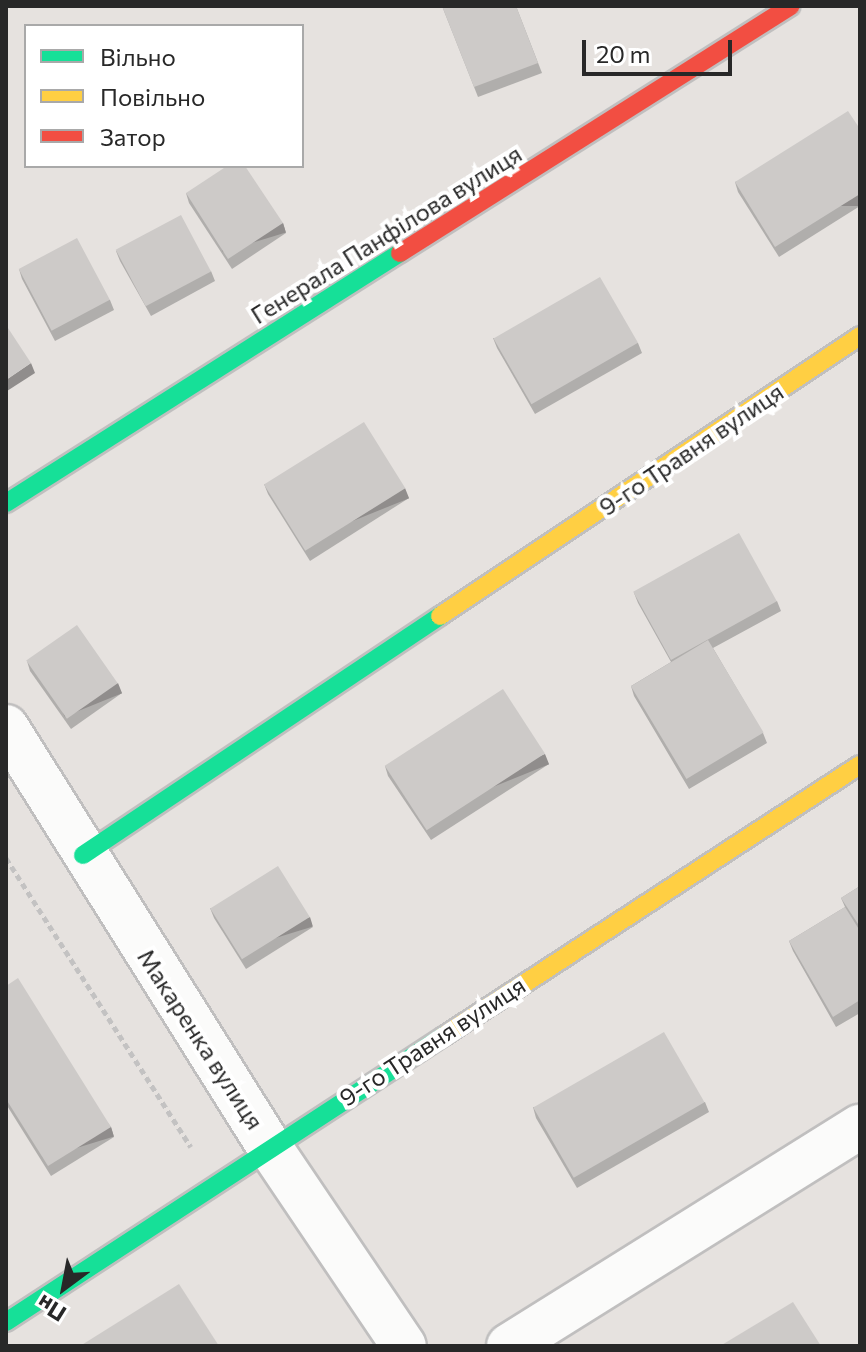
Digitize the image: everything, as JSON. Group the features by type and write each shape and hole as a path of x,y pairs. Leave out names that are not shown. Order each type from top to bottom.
{"street":[{"name":"Генерала Панфілова вулиця","path":"6,503 791,6"},
{"name":"9-го Травня вулиця","path":"83,855 860,336"},
{"name":"Макаренка вулиця","path":"6,727 83,855 269,1146 404,1346"},
{"name":"9-го Травня вулиця","path":"6,1322 269,1146 860,765"},
{"path":"509,1346 860,1127"}],"path":[{"path":"6,858 191,1148"}],"building":[{"path":"442,6 516,6 538,63 474,87"},
{"path":"848,111 860,129 860,194 775,247 735,182"},
{"path":"224,168 246,168 283,223 228,259 186,193"},
{"path":"181,215 211,272 146,306 116,250"},
{"path":"77,238 110,300 52,331 19,269"},
{"path":"600,277 638,343 531,404 493,338"},
{"path":"6,325 31,363 6,380"},
{"path":"364,422 405,488 305,551 264,485"},
{"path":"739,533 777,601 671,660 633,592"},
{"path":"77,625 118,683 67,719 26,661"},
{"path":"708,640 764,733 686,779 631,686"},
{"path":"503,689 545,754 427,830 385,766"},
{"path":"278,866 310,917 242,959 210,908"},
{"path":"860,886 860,927 841,898"},
{"path":"845,907 860,931 860,1000 833,1017 789,941"},
{"path":"18,978 111,1127 48,1166 6,1099 6,986"},
{"path":"664,1032 704,1102 574,1178 533,1108"},
{"path":"179,1284 219,1346 80,1346"},
{"path":"793,1302 821,1346 720,1346"}],"traffic: fast":[{"path":"6,503 400,253"},
{"path":"83,855 440,616"},
{"path":"6,1322 444,1036"}],"traffic: slow":[{"path":"440,616 860,336"},
{"path":"444,1036 860,765"}],"traffic: jam":[{"path":"400,253 791,6"}]}
